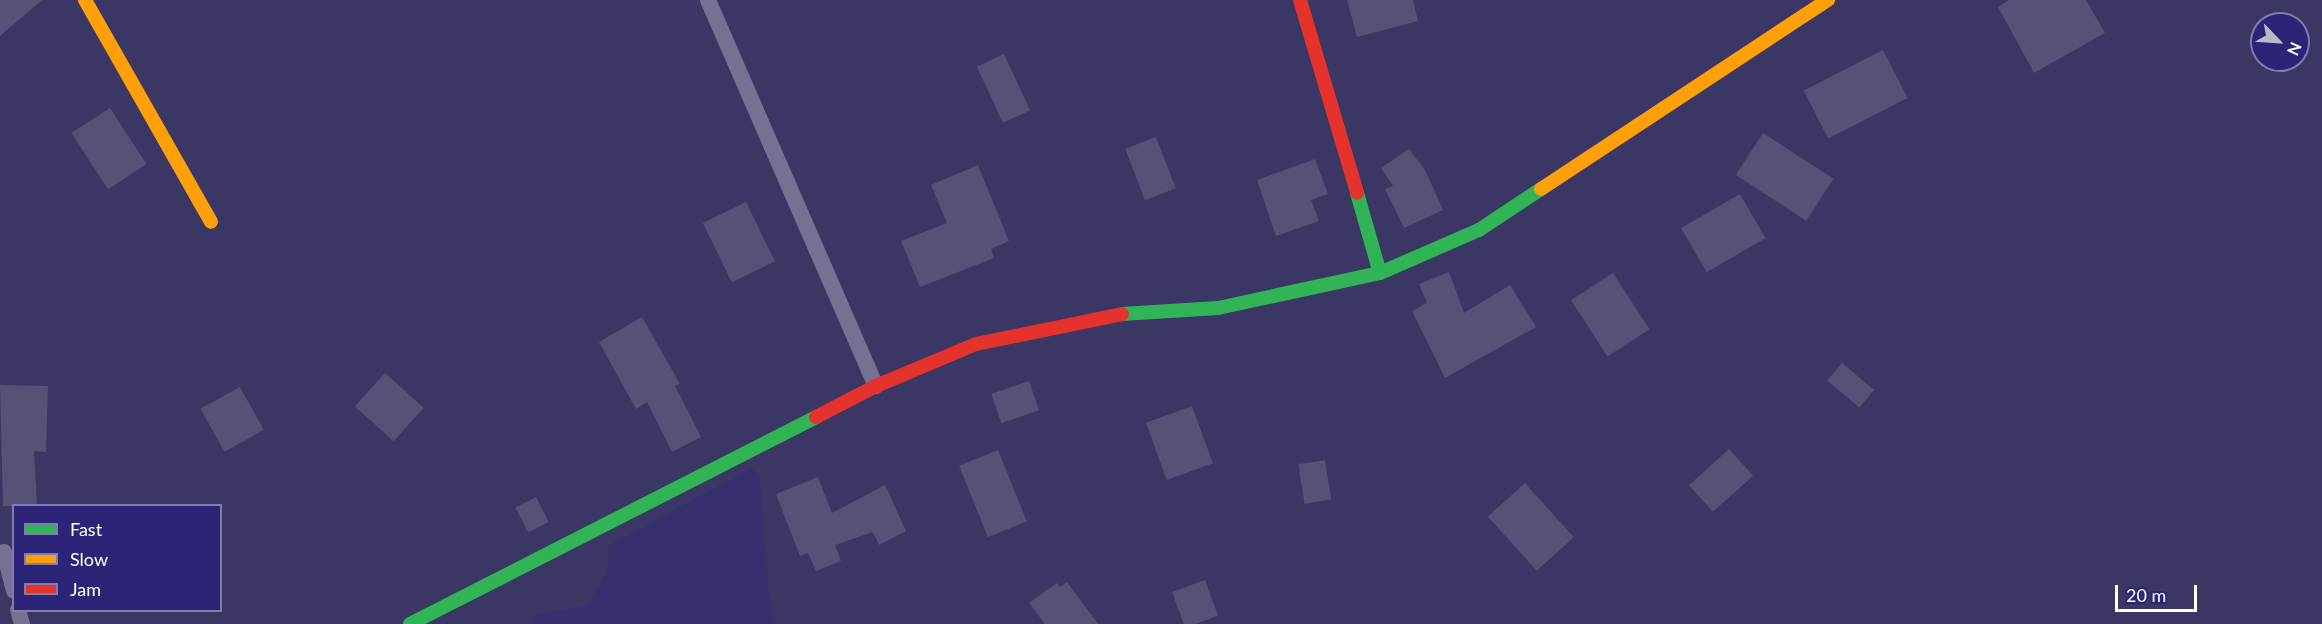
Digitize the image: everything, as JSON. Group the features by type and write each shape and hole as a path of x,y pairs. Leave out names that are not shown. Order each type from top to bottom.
{"street":[{"path":"84,0 211,222"},
{"path":"1300,0 1380,273"},
{"path":"410,624 876,386 976,344 1119,314 1218,308 1380,273 1479,230 1828,0"}],"lane":[{"path":"708,0 876,386"},
{"path":"4,552 12,583"}],"shaded area":[{"path":"753,467 760,478 767,588 774,624 532,624 535,614 588,605 607,573 609,545"}],"building":[{"path":"0,0 42,0 0,36"},
{"path":"1347,0 1413,0 1418,21 1357,37"},
{"path":"2009,0 2086,0 2105,33 2034,73 1998,7"},
{"path":"1883,50 1908,98 1828,139 1804,90"},
{"path":"1004,54 1030,110 1003,123 977,67"},
{"path":"110,108 146,164 108,189 71,133"},
{"path":"1763,133 1833,179 1806,221 1736,175"},
{"path":"1156,137 1176,188 1145,200 1125,149"},
{"path":"1409,149 1425,170 1443,210 1404,228 1385,189 1393,186 1381,168"},
{"path":"1315,159 1328,194 1311,200 1319,221 1276,236 1257,180"},
{"path":"978,165 1009,241 991,249 994,258 920,287 901,241 947,223 931,185"},
{"path":"1740,194 1766,238 1707,272 1681,228"},
{"path":"746,202 775,261 732,282 703,223"},
{"path":"1449,272 1464,313 1510,285 1536,327 1445,378 1412,311 1427,303 1419,284"},
{"path":"1613,273 1649,329 1608,356 1571,300"},
{"path":"642,317 680,384 675,386 701,437 672,452 647,402 636,409 599,342"},
{"path":"1842,363 1874,390 1859,408 1827,381"},
{"path":"385,373 424,408 394,441 355,406"},
{"path":"1029,381 1039,410 1001,423 991,394"},
{"path":"0,385 48,386 46,452 34,451 37,504 3,506"},
{"path":"240,387 264,430 224,452 201,409"},
{"path":"1192,406 1213,463 1167,480 1146,423"},
{"path":"1729,449 1753,476 1713,512 1689,485"},
{"path":"998,450 1027,521 988,537 959,466"},
{"path":"1325,460 1331,500 1305,504 1298,464"},
{"path":"818,477 832,513 885,485 906,531 879,545 873,532 835,545 841,561 816,571 808,553 800,556 776,494"},
{"path":"1525,483 1574,537 1537,571 1488,516"},
{"path":"536,497 549,522 528,532 516,507"},
{"path":"1205,580 1218,616 1195,624 1184,624 1172,592"},
{"path":"1067,582 1098,624 1045,624 1029,603 1057,583 1060,587"}],"traffic: fast":[{"path":"1122,314 1218,308 1380,273 1479,230 1541,189"},
{"path":"1357,193 1380,273"},
{"path":"410,624 816,417"}],"traffic: slow":[{"path":"85,0 211,222"},
{"path":"1541,189 1828,0"}],"traffic: jam":[{"path":"1300,0 1357,193"},
{"path":"816,417 876,386 976,344 1122,314"}]}
